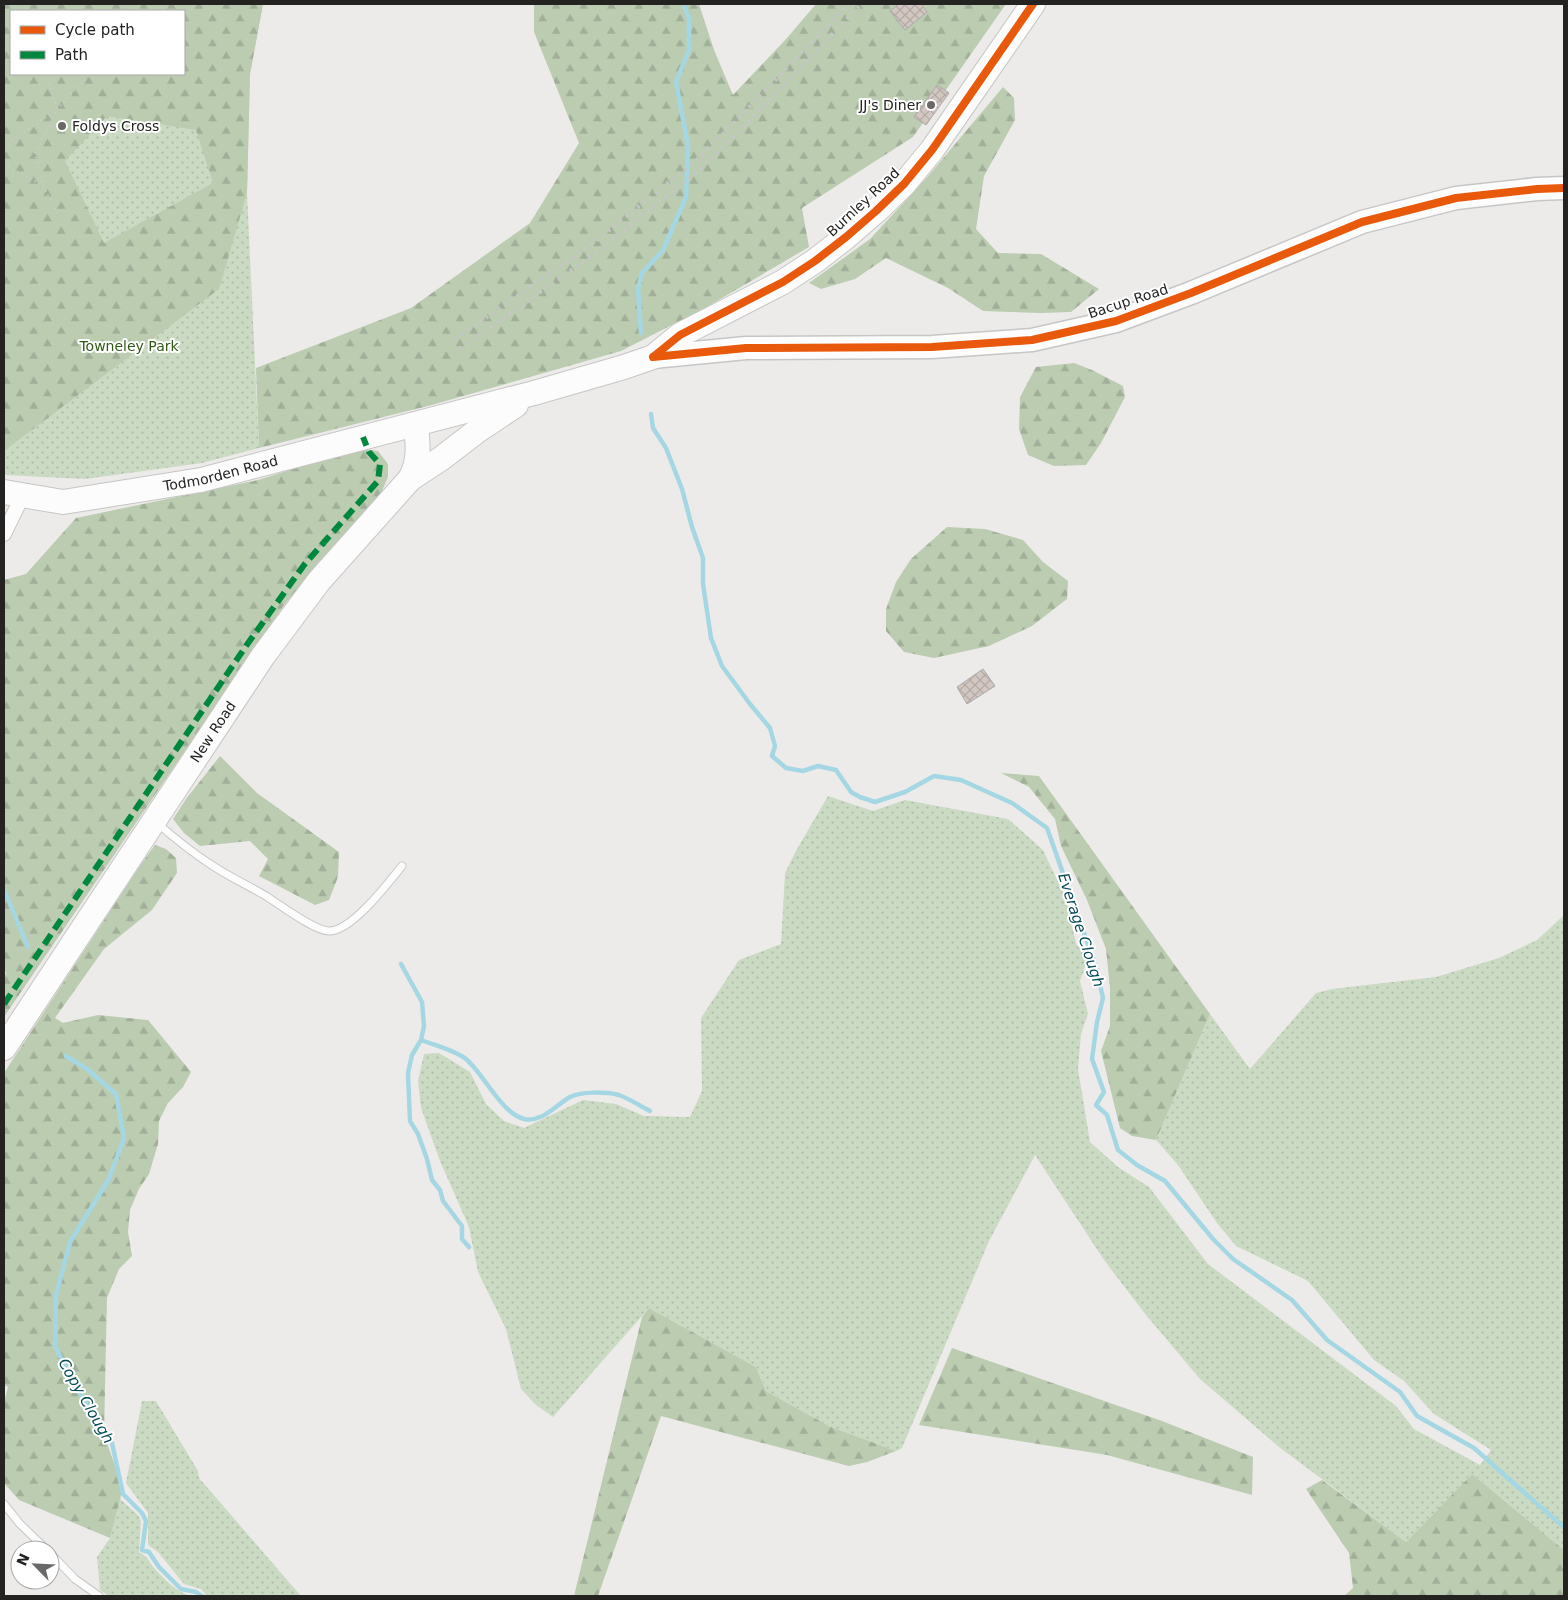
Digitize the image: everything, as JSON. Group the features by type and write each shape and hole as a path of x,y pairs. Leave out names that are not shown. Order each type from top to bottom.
{"highway":[{"name":"Burnley Road","path":"653,357 680,335 783,282 815,261 876,211 904,184 932,150 1033,4"},
{"name":"Todmorden Road","path":"13,493 63,502 201,480 534,393 653,357"},
{"path":"410,479 442,458 476,431 534,393"},
{"name":"New Road","path":"4,1048 263,656 319,581 410,479 418,459 416,425"}],"main road":[{"name":"Bacup Road","path":"653,357 746,348 932,347 1032,340 1116,321 1191,293 1362,222 1456,198 1564,188"}],"street":[{"name":"Todmorden Road","path":"4,534 13,493"}],"lane":[{"path":"154,820 214,867 257,890 304,920 329,931 337,929 358,915 378,896 402,866"},
{"path":"4,1504 20,1524 37,1540"},
{"path":"60,1563 75,1579 99,1596"}],"path":[{"path":"46,75 57,109 35,153 43,186 58,215"},
{"path":"4,147 57,109 89,75"},
{"path":"4,164 43,186"}],"green space":[{"name":"Towneley Park","path":"4,4 263,4 250,74 247,193 259,448 202,463 85,479 4,475"},
{"name":"Towneley Park","path":"4,4 263,4 250,74 247,193 219,289 4,451","holes":["107,116 196,130 213,183 104,243 65,161"]},
{"path":"534,4 699,4 714,50 733,95 816,4 1006,4 913,137 802,208 809,247 705,308 621,351 428,406 259,448 256,368 411,308 530,223 579,143 534,32"},
{"path":"1003,87 1014,98 1015,120 984,176 976,229 998,253 1041,254 1099,289 1071,312 983,311 948,288 886,258 855,279 821,289 809,283 870,239 929,175"},
{"path":"1074,363 1123,386 1125,397 1101,443 1086,465 1054,466 1028,455 1019,429 1020,397 1036,367"},
{"path":"359,448 378,451 388,464 388,477 381,493 317,564 282,608 4,1017 4,977 6,973 4,968 4,580 26,574 76,518 258,480"},
{"path":"947,527 985,529 1023,540 1043,562 1068,581 1067,599 1032,626 989,646 934,658 904,652 886,631 886,609 896,582 911,559"},
{"path":"220,756 257,793 339,852 338,877 329,900 315,905 259,876 268,859 250,841 200,846 184,833 173,819 186,799"},
{"path":"1001,773 1039,776 1210,1014 1156,1140 1132,1136 1120,1128 1101,1051 1110,1026 1110,988 1106,949 1087,900 1061,846 1055,819 1029,787"},
{"path":"828,796 873,811 905,800 1008,819 1043,850 1066,899 1076,944 1088,958 1080,981 1088,1014 1081,1034 1078,1069 1090,1142 1118,1167 1149,1187 1208,1264 1396,1406 1414,1429 1480,1465 1491,1450 1434,1414 1404,1381 1374,1360 1308,1281 1236,1246 1217,1223 1178,1165 1156,1140 1210,1014 1250,1069 1316,993 1332,989 1436,977 1499,958 1537,940 1564,915 1564,1550 1472,1474 1406,1542 1279,1447 1200,1379 1146,1315 1104,1260 1035,1155 989,1241 902,1448 896,1451 829,1426 766,1391 756,1367 649,1308 553,1417 536,1405 521,1389 506,1329 478,1272 469,1227 440,1161 421,1108 418,1081 424,1054 439,1053 470,1072 486,1104 504,1121 524,1128 583,1100 616,1104 644,1116 690,1117 702,1091 701,1018 739,960 781,944 785,873"},
{"path":"155,845 166,849 176,858 177,873 152,910 104,949 55,1018 63,1023 98,1015 148,1020 191,1072 183,1087 168,1103 159,1121 158,1144 149,1174 139,1189 130,1210 128,1232 132,1256 119,1269 107,1298 104,1435 123,1488 110,1538 19,1500 4,1483 4,1402 8,1387 4,1385 4,1073"},
{"path":"649,1308 756,1367 766,1391 829,1426 896,1451 867,1462 849,1466 661,1416 598,1596 574,1596 642,1317"},
{"path":"952,1348 1162,1421 1253,1457 1252,1495 1107,1455 919,1425"},
{"path":"142,1401 156,1401 198,1471 199,1478 301,1596 207,1596 201,1589 184,1584 158,1552 148,1545 148,1513 126,1483"},
{"path":"1472,1474 1564,1550 1564,1596 1344,1596 1353,1588 1349,1553 1306,1489 1322,1480 1406,1542"},
{"path":"120,1499 139,1516 141,1521 139,1552 147,1557 155,1569 171,1585 190,1596 109,1596 100,1590 97,1557 110,1538"}],"building":[{"path":"899,4 921,4 927,12 905,30 890,11"},
{"name":"JJ's Diner","path":"937,85 949,93 926,125 914,117"},
{"path":"983,669 995,686 967,704 957,687"}],"waterway":[{"path":"641,333 638,289 642,273 663,250 686,197 688,146 676,82 689,50 689,18 683,4"},
{"name":"Everage Clough","path":"651,414 653,428 666,448 682,489 703,558 703,584 711,638 722,666 770,728 775,746 772,756 786,768 803,771 818,766 836,770 851,792 875,802 905,792 934,776 961,780 1012,803 1047,828 1095,964 1103,998 1097,1022 1092,1059 1104,1092 1096,1105 1107,1115 1118,1150 1137,1165 1165,1181 1213,1239 1233,1259 1292,1300 1327,1340 1400,1392 1417,1416 1474,1448 1564,1527"},
{"name":"Copy Clough","path":"5,892 28,947"},
{"path":"401,964 422,1002 424,1026 421,1040 412,1055 408,1073 410,1121 418,1134 432,1180 440,1190 443,1201 462,1226 462,1239 469,1247"},
{"path":"421,1040 450,1050 466,1059 500,1102 516,1116 524,1119 531,1120 543,1116 570,1097 587,1093 619,1095 650,1111"},
{"name":"Copy Clough","path":"66,1056 87,1069 116,1094 124,1138 109,1179 70,1242 56,1295 55,1346 78,1391 112,1443 123,1494 142,1513 146,1521 142,1550 149,1552 159,1567 181,1589 196,1592 202,1596"}],"railway":[{"path":"455,339 588,247 699,158 848,4"},
{"path":"460,349 594,254 700,169 861,4"}],"marked path":[{"path":"4,1004 246,646 304,565 378,481 380,464 369,452 363,437"}],"cycle path":[{"path":"653,357 680,335 783,282 815,261 876,211 904,184 932,150 1033,4"},
{"path":"653,357 746,348 932,347 1032,340 1116,321 1191,293 1362,222 1456,198 1564,188"}],"place":[{"name":"JJ's Diner","path":"931,105"},
{"name":"Foldys Cross","path":"62,126"}]}
